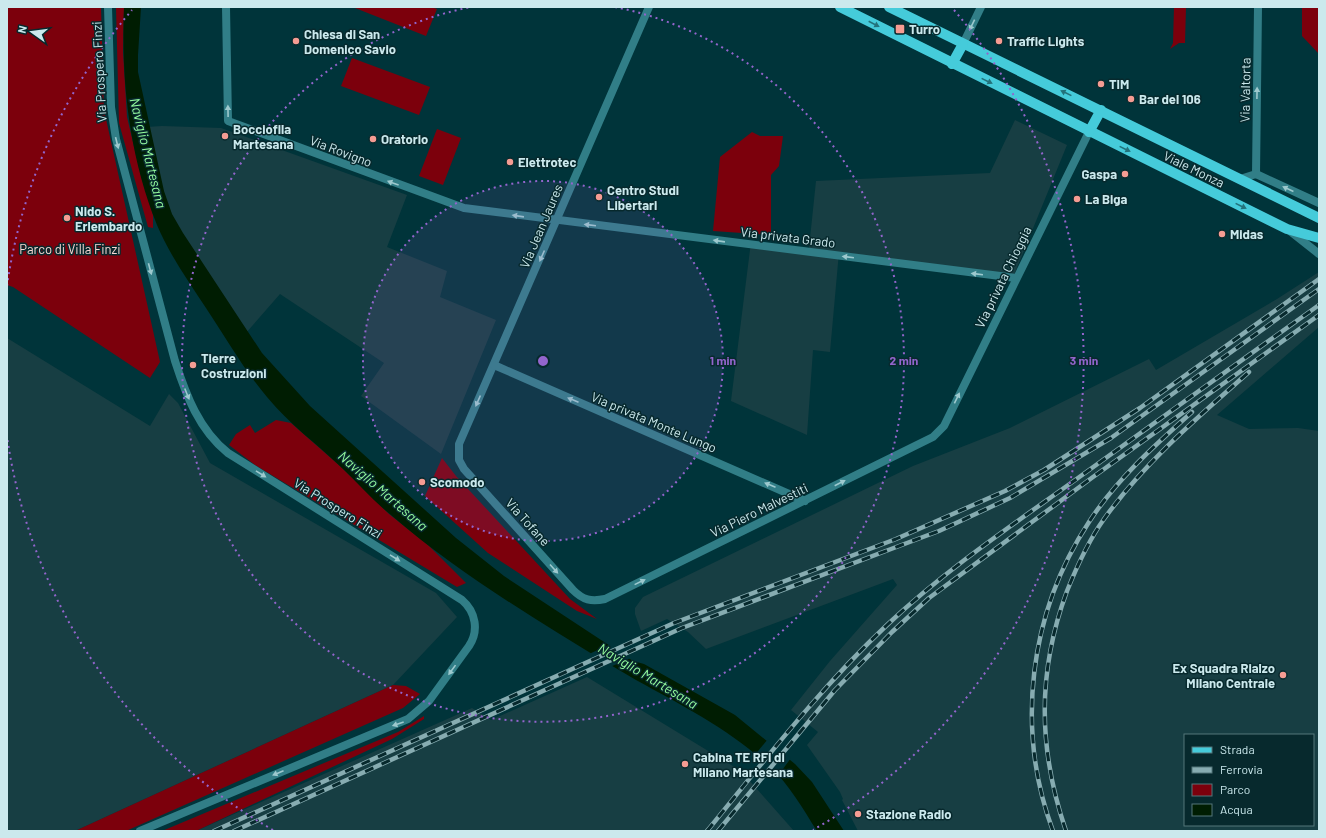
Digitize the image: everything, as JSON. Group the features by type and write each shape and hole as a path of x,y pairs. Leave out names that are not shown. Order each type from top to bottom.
{"main road":[{"name":"Viale Monza","path":"840,7 952,64 1287,229 1319,238"},
{"name":"Viale Monza","path":"889,7 1319,218"},
{"path":"952,64 963,44"},
{"path":"1089,132 1101,110"}],"street":[{"name":"Via Prospero Finzi","path":"108,7 111,107 114,132 175,361 194,410 212,438 228,453 462,600 470,608 474,620 474,638 429,701 417,713 400,724 398,723 140,831"},
{"name":"Via Rovigno","path":"226,7 228,121 464,208 557,220"},
{"name":"Via Jean Jaures","path":"458,454 458,444 494,365 649,7"},
{"path":"963,44 981,7"},
{"name":"Via Valtorta","path":"1256,174 1258,7"},
{"name":"Via privata Chioggia","path":"939,432 944,426 1089,132"},
{"path":"1256,174 1319,203"},
{"name":"Viale Monza","path":"1240,179 1256,174"},
{"name":"Via privata Grado","path":"557,220 1016,278"},
{"name":"Viale Monza","path":"1287,229 1319,254"},
{"name":"Via privata Monte Lungo","path":"494,365 805,501"},
{"name":"Via Piero Malvestiti","path":"586,600 605,599 933,437 939,432"},
{"name":"Via Tofane","path":"458,454 459,460 464,469 579,597 586,600"}],"shaded area":[{"path":"1015,120 1067,145 1014,275 839,252 830,352 813,350 807,435 731,401 751,242 809,248 816,181 990,173"},
{"path":"162,126 221,128 407,195 387,247 447,271 440,297 496,320 441,454 361,396 384,363 280,294 246,333 175,224 164,193 147,127"},
{"path":"1319,272 1319,327 1217,415 1249,429 1298,428 1319,431 1319,831 858,831 842,800 843,799 840,792 807,745 818,732 791,710 830,661 897,585 893,579 706,649 688,632 667,619 641,631 635,614 635,608 643,597 913,466 1010,428 1149,359 1156,370 1277,299"},
{"path":"7,338 150,426 169,394 178,403 210,463 436,593 457,617 393,685 75,831 7,831"},
{"path":"587,677 741,771 794,831 196,831 472,708 491,720"}],"green space":[{"name":"Parco di Villa Finzi","path":"7,7 101,7 104,110 160,362 150,378 13,287 7,285"},
{"path":"116,7 124,7 123,52 127,117 141,176 153,215 153,228 148,227 119,123"},
{"path":"431,7 437,9 426,36 355,8"},
{"path":"1174,7 1186,7 1185,43 1179,43 1170,49 1173,43"},
{"path":"1302,7 1319,7 1319,54 1302,36"},
{"path":"352,58 430,87 419,115 341,86"},
{"path":"437,129 461,138 443,185 419,176"},
{"path":"752,132 760,136 783,136 779,166 771,175 771,235 713,231 720,157"},
{"path":"276,420 291,423 340,466 389,514 428,545 466,583 457,587 255,465 229,445 236,434 250,425 255,433"},
{"path":"442,458 456,476 570,599 597,619 577,611 488,553 425,496"},
{"path":"393,685 406,686 420,694 403,708 126,831 75,831"},
{"path":"424,716 424,719 392,739 196,831 162,831 398,732"}],"water":[{"name":"Naviglio Martesana","path":"124,7 141,7 138,72 164,191 172,214 262,353 310,406 456,538 504,576 633,661 644,664 735,715 795,764 812,782 844,831 817,831 795,797 777,774 755,754 723,730 587,651 493,592 451,563 378,504 342,468 276,407 259,387 235,354 180,268 167,247 147,199 133,145 129,118 124,62"}],"pier":[{"path":"611,644 631,658 610,667 589,654"},
{"path":"768,739 791,758 777,777 754,756"}],"railway":[{"path":"214,831 674,623 896,539 1005,491 1044,470 1140,408 1319,279"},
{"path":"234,831 682,628 939,531 1010,498 1111,438 1319,289"},
{"path":"707,831 816,699 862,649 908,606 953,569 1000,534 1319,305"},
{"path":"718,831 835,690 892,632 929,598 1093,477 1319,315"},
{"path":"1066,831 1050,770 1046,740 1045,711 1046,681 1050,651 1057,621 1067,591 1088,544 1120,498 1172,441 1249,372"},
{"path":"1053,831 1041,792 1034,752 1032,712 1034,672 1041,633 1053,594 1069,557 1089,522 1111,492 1164,437 1192,412"}],"place":[{"name":"Turro","path":"900,29"},
{"name":"Chiesa di San Domenico Savio","path":"296,41"},
{"name":"Traffic Lights","path":"999,41"},
{"name":"TIM","path":"1101,84"},
{"name":"Bar del 106","path":"1131,99"},
{"name":"Bocciofila Martesana","path":"225,136"},
{"name":"Oratorio","path":"373,139"},
{"name":"Elettrotec","path":"510,162"},
{"name":"Gaspa","path":"1125,174"},
{"name":"Centro Studi Libertari","path":"599,197"},
{"name":"La Biga","path":"1077,199"},
{"name":"Nido S. Erlembardo","path":"67,218"},
{"name":"Midas","path":"1222,234"},
{"name":"Tierre Costruzioni","path":"193,365"},
{"name":"Scomodo","path":"422,482"},
{"name":"Ex Squadra Rialzo Milano Centrale","path":"1283,675"},
{"name":"Cabina TE RFI di Milano Martesana","path":"685,764"},
{"name":"Stazione Radio","path":"858,814"}]}
